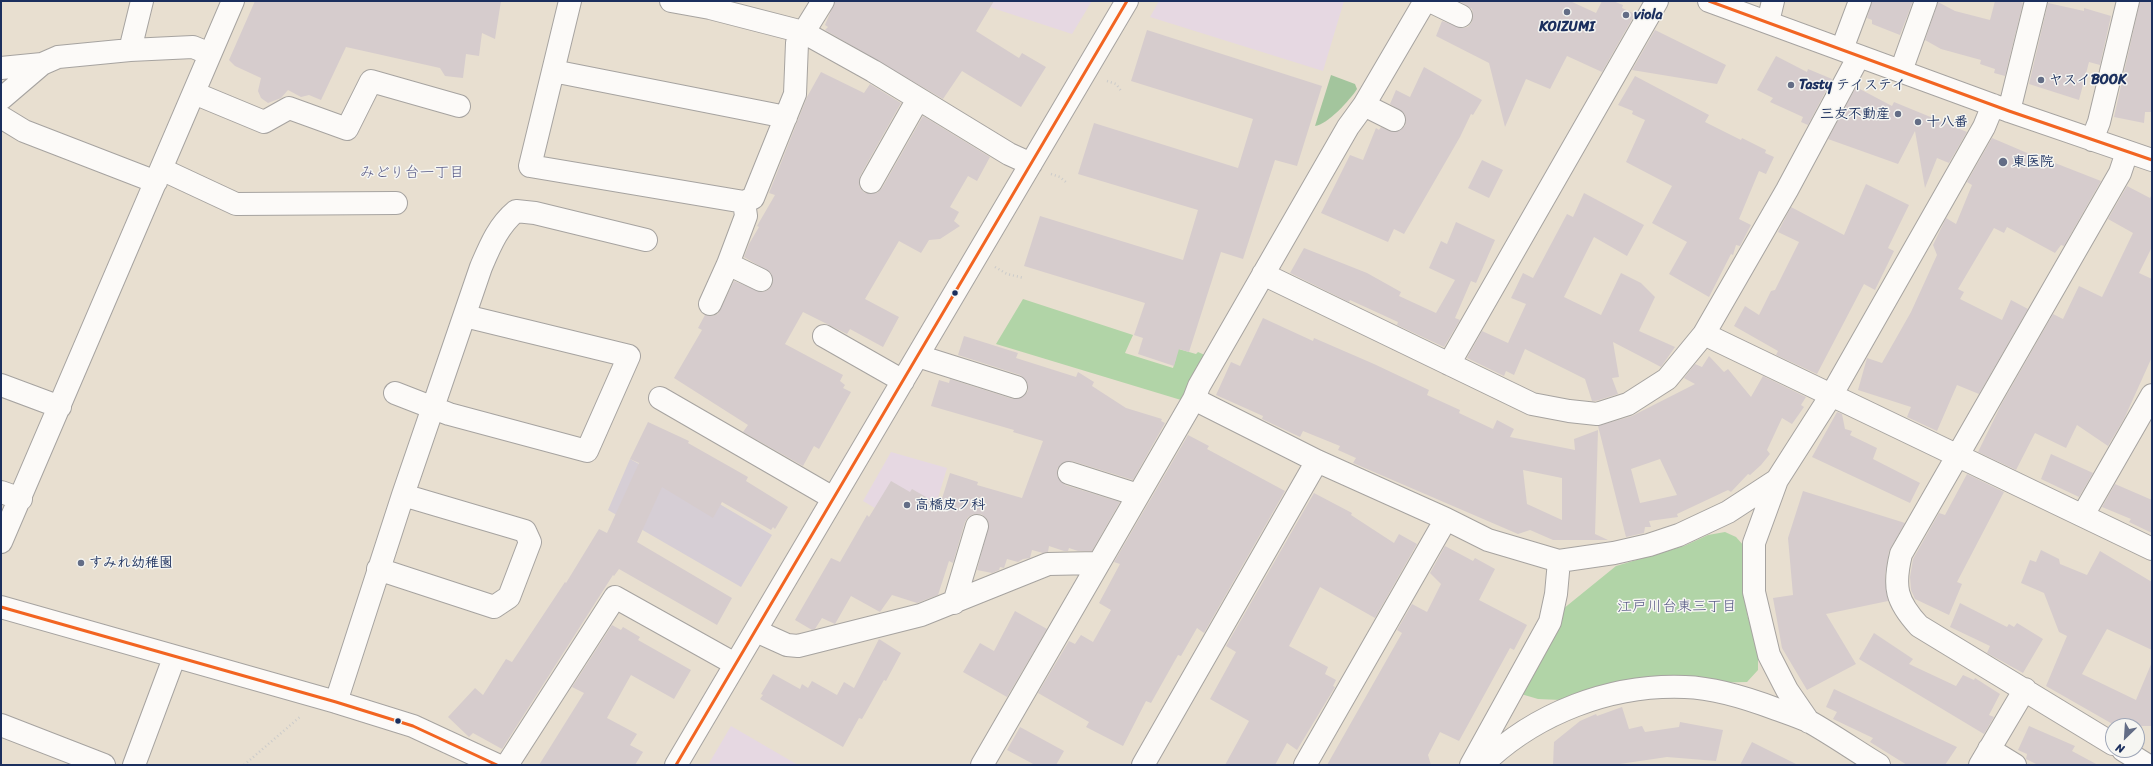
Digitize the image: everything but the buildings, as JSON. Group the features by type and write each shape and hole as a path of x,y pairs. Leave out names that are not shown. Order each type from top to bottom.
{"street":[{"path":"130,50 142,1"},
{"path":"1,542 11,495 60,407 233,1"},
{"path":"570,1 530,166 744,202 753,198 795,94 797,44 823,1"},
{"path":"671,1 710,4 803,32 874,71 1009,154 1031,164"},
{"path":"676,765 1127,1"},
{"path":"982,765 1194,399 1199,386 1348,127 1364,105 1425,1"},
{"path":"1430,1 1461,16"},
{"path":"1449,364 1657,1"},
{"path":"1709,1 2001,108 2152,160"},
{"path":"1768,22 1773,1"},
{"path":"1264,274 1532,404 1569,411 1597,414 1628,404 1667,380 1704,334 1787,190 1850,53 1860,1"},
{"path":"1901,71 1926,1"},
{"path":"1809,722 1787,690 1769,655 1754,592 1754,543 1777,480 1832,394 1984,127 2001,108 2036,1"},
{"path":"2092,140 2099,122 2128,1"},
{"path":"1,99 42,64 58,57 130,50 192,47 210,54"},
{"path":"1,68 42,64"},
{"path":"553,71 786,117"},
{"path":"194,92 264,122 289,108 346,129 370,82 459,106"},
{"path":"871,182 918,99"},
{"path":"1364,105 1394,120"},
{"path":"1,117 24,131 159,175 236,204 396,203"},
{"path":"2105,739 1919,626 1907,613 1898,596 1896,575 1901,554 2120,173 2127,152"},
{"path":"710,304 728,264 746,216 744,202"},
{"path":"336,702 378,569 465,316 492,240 506,219 516,211 535,213 646,240"},
{"path":"728,264 761,280"},
{"path":"395,393 449,414 587,451 629,356 465,316"},
{"path":"1704,334 1832,394 2152,549"},
{"path":"824,336 903,381"},
{"path":"918,356 1016,387"},
{"path":"1,385 60,407"},
{"path":"2083,515 2152,395"},
{"path":"660,398 833,498"},
{"path":"1194,399 1317,461 1446,518 1488,540 1559,562 1614,553 1649,545 1679,535 1728,512 1777,480"},
{"path":"1143,765 1317,461"},
{"path":"1069,473 1138,495"},
{"path":"378,569 494,607 510,597 530,542 525,531 403,495"},
{"path":"1304,765 1446,518"},
{"path":"954,603 977,526"},
{"path":"1471,765 1550,622 1556,594 1559,562"},
{"path":"756,631 787,645 798,646 921,615 1048,564 1098,563"},
{"path":"507,765 615,597 735,664"},
{"path":"1,607 174,658 336,702 413,726 497,765"},
{"path":"134,765 174,658"},
{"path":"1482,765 1515,737 1564,709 1610,694 1648,688 1685,687 1722,692 1766,705 1809,722 1879,765"},
{"path":"2015,765 1984,757 2025,689"},
{"path":"1,725 104,765"},
{"path":"2136,758 2147,765"}],"path":[{"path":"1107,81 1116,84 1122,92"},
{"path":"1050,173 1060,177 1068,183"},
{"path":"994,267 1007,274 1024,278"},
{"path":"244,765 307,711 312,696"}],"shaded area":[{"path":"971,1 1092,1 1072,34"},
{"path":"1159,1 1344,1 1323,71 1150,17"},
{"path":"891,452 947,468 926,538 863,501"},
{"path":"630,459 671,482 674,477 772,535 741,587 608,510"},
{"path":"731,726 798,765 708,765"}],"green space":[{"path":"1331,75 1355,84 1357,89 1350,99 1332,116 1320,125 1315,126"},
{"path":"1023,299 1133,335 1125,353 1173,368 1176,358 1175,348 1196,354 1198,352 1207,356 1181,400 996,344"},
{"path":"1725,532 1736,537 1744,546 1747,614 1758,649 1758,670 1747,682 1704,683 1646,680 1614,682 1561,700 1538,699 1521,694 1563,609 1616,566 1684,546 1708,535"}],"transit line":[{"path":"676,765 1127,1"},
{"path":"1709,1 2009,111 2152,160"},
{"path":"1,607 336,702 413,726 497,765"}],"place":[{"name":"KOIZUMI","path":"1567,12"},
{"name":"viola","path":"1626,15"},
{"name":"ヤスイBOOK","path":"2041,80"},
{"name":"Tasty テイステイ","path":"1791,85"},
{"name":"三友不動産","path":"1898,114"},
{"name":"十八番","path":"1918,122"},
{"name":"東医院","path":"2003,162"},
{"name":"高橋皮フ科","path":"907,505"},
{"name":"すみれ幼稚園","path":"81,563"}],"district":[{"name":"みどり台一丁目","path":"412,173"},
{"name":"江戸川台東三丁目","path":"1677,607"}]}
